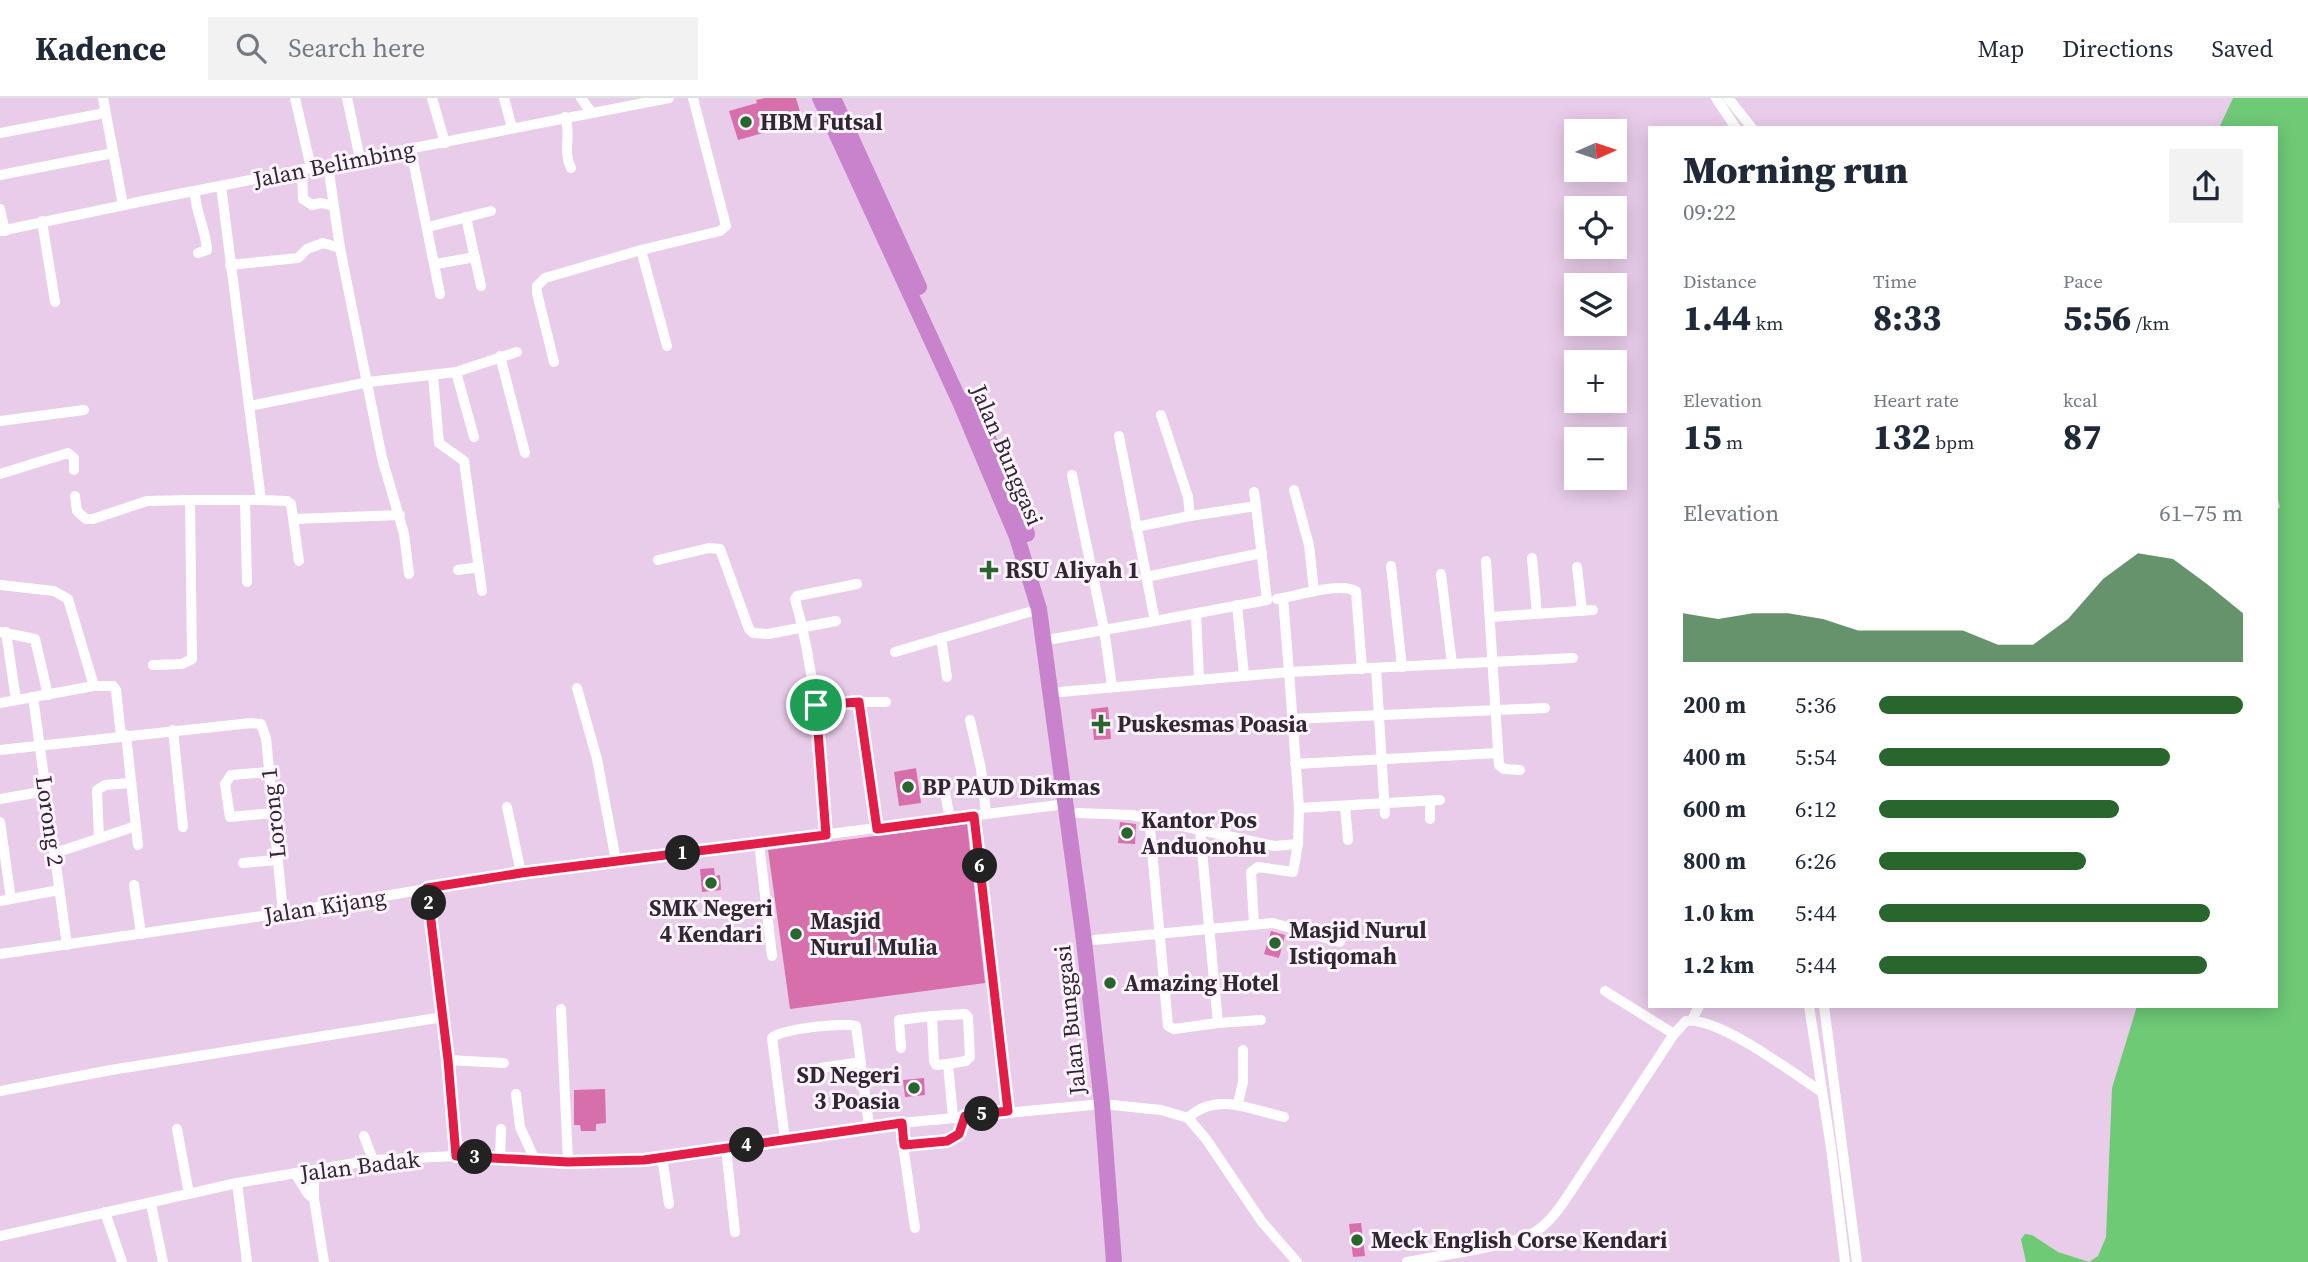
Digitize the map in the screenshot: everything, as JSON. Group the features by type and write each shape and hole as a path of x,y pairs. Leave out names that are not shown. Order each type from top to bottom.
{"highway":[{"name":"Jalan Bunggasi","path":"820,98 965,400"},
{"name":"Jalan Bunggasi","path":"833,98 1038,570 1053,639 1060,692 1060,721"},
{"name":"Jalan Bunggasi","path":"1003,488 1039,609 1060,721 1106,1104"},
{"name":"Jalan Bunggasi","path":"1072,808 1094,940 1106,1104"},
{"path":"1106,1104 1114,1262"},
{"path":"1106,1104 1123,1262"}],"street":[{"path":"103,98 122,205"},
{"path":"295,98 306,169 303,199 312,205 321,203 334,206"},
{"path":"347,98 360,159"},
{"path":"432,98 444,143"},
{"path":"504,98 512,128"},
{"path":"581,98 591,112"},
{"name":"Jalan Belimbing","path":"2,231 648,100 669,98"},
{"path":"554,362 537,293 540,282 545,278 720,230 726,226 693,98"},
{"path":"1716,98 1735,126"},
{"path":"1728,98 1750,126"},
{"path":"0,134 105,113"},
{"path":"565,117 569,132 566,155 570,168"},
{"path":"411,150 440,294"},
{"path":"0,175 113,153"},
{"path":"328,165 340,248 369,382 382,458 400,514 409,574"},
{"path":"221,186 261,500"},
{"path":"195,192 195,205 206,230 207,250 198,253"},
{"path":"0,209 2,231"},
{"path":"428,227 491,211"},
{"path":"466,217 481,286"},
{"path":"42,221 55,302"},
{"path":"230,265 298,258 307,248 323,243 340,248"},
{"path":"642,250 667,346"},
{"path":"436,264 475,257"},
{"path":"250,407 369,382 456,372 517,352"},
{"path":"500,356 525,453"},
{"path":"456,372 474,437"},
{"path":"433,376 439,443 464,461 482,591"},
{"path":"0,421 84,410"},
{"path":"1161,415 1188,497 1190,516"},
{"path":"1119,436 1156,621"},
{"path":"0,474 68,453 73,455 74,470"},
{"path":"1072,475 1104,629 1112,685"},
{"path":"1294,491 1309,545 1314,592"},
{"path":"1254,492 1267,600"},
{"path":"75,496 77,511 86,519 104,516 147,501 287,501 291,504 295,519 299,561"},
{"path":"153,665 183,664 192,659 190,500"},
{"path":"245,501 247,582"},
{"path":"1136,527 1256,506"},
{"path":"295,519 400,514"},
{"path":"658,559 718,548 751,632 768,634 836,621"},
{"path":"1146,577 1262,553"},
{"path":"1532,558 1537,614"},
{"path":"1486,561 1498,753 1502,769 1520,770"},
{"path":"458,570 478,566"},
{"path":"1391,566 1402,667"},
{"path":"1491,617 1587,610 1577,567"},
{"path":"1441,574 1452,664"},
{"path":"826,835 816,705 804,628 795,600 797,596 857,584"},
{"path":"0,585 54,591 68,598 94,686"},
{"path":"1053,639 1346,588 1356,591 1362,669"},
{"path":"1254,925 1251,872 1258,867 1293,872 1298,844 1299,808 1283,598"},
{"path":"1237,605 1244,675"},
{"path":"895,652 1039,609"},
{"path":"1196,614 1199,679"},
{"path":"16,700 3,632 32,636 36,640 48,695"},
{"path":"941,638 947,677"},
{"path":"1060,692 1112,685 1244,675 1573,658"},
{"path":"1376,668 1385,809"},
{"path":"0,703 94,686 111,686 116,690 138,845"},
{"path":"577,688 597,759 616,860"},
{"name":"Lorong 2","path":"33,697 67,945"},
{"path":"859,702 877,829"},
{"path":"816,705 886,702"},
{"path":"1292,719 1545,708"},
{"path":"970,720 981,769 980,815 1008,1111"},
{"name":"Lorong 1","path":"173,730 251,723 259,723 263,728 283,913"},
{"path":"0,750 173,730 183,827"},
{"path":"1295,764 1498,753"},
{"path":"269,772 228,777 225,784 232,817 273,813"},
{"path":"943,782 950,819"},
{"path":"99,838 97,790 105,785 131,783"},
{"path":"0,799 46,791"},
{"path":"1299,808 1345,806 1385,809 1435,801 1430,819"},
{"path":"1345,806 1348,839"},
{"path":"507,807 521,873"},
{"name":"Jalan Kijang","path":"0,954 283,913 521,873 980,815 1072,808 1149,818 1274,846 1298,844"},
{"path":"1149,818 1168,1028 1261,1020"},
{"path":"0,822 5,900 59,890"},
{"path":"55,853 136,826"},
{"path":"1200,829 1207,928 1218,1023"},
{"path":"759,844 772,956"},
{"path":"243,863 277,860"},
{"path":"134,885 141,934"},
{"path":"427,888 448,1060 456,1156"},
{"path":"1094,940 1279,923 1340,942"},
{"path":"1605,991 1674,1034"},
{"path":"1692,1020 1698,1008"},
{"path":"1809,1008 1831,1148 1844,1262"},
{"path":"1824,1008 1857,1262"},
{"path":"561,1009 568,1162"},
{"path":"901,1048 899,1020 932,1016 965,1014 968,1017 970,1057 966,1061 948,1064 937,1065 934,1062 932,1016"},
{"path":"0,1091 111,1070 443,1017"},
{"path":"1407,1262 1510,1241 1528,1236 1545,1225 1565,1200 1683,1023 1692,1020 1722,1030 1822,1092"},
{"path":"785,1139 772,1050 774,1035 798,1030 854,1025 869,1126"},
{"path":"1238,1103 1242,1089 1243,1049"},
{"path":"448,1060 505,1063"},
{"path":"821,1068 861,1062"},
{"path":"948,1064 953,1117"},
{"path":"516,1094 520,1127 535,1160"},
{"path":"1284,1117 1252,1110 1238,1103 1207,1106 1188,1118 1206,1139 1262,1222 1297,1262"},
{"name":"Jalan Badak","path":"0,1236 237,1183 373,1160 456,1156 568,1162 662,1157 869,1126 1106,1104 1172,1112 1188,1118"},
{"path":"904,1145 954,1138 962,1128 965,1116"},
{"path":"902,1123 915,1228"},
{"path":"177,1129 189,1194"},
{"path":"500,1158 501,1129"},
{"path":"364,1136 373,1160"},
{"path":"1831,1148 1844,1146"},
{"path":"726,1148 735,1232"},
{"path":"662,1157 669,1204"},
{"path":"314,1170 314,1199 324,1262"},
{"path":"295,1173 314,1199"},
{"path":"237,1183 247,1262"},
{"path":"151,1204 163,1262"},
{"path":"105,1212 122,1262"}],"shaded area":[{"path":"2233,98 2308,98 2308,1262 2089,1262 2098,1256 2106,1237 2112,1088 2136,1008 2278,1008 2278,126 2220,126"},
{"path":"2025,1234 2032,1235 2058,1252 2089,1262 2026,1262 2021,1239"}],"building":[{"path":"765,98 796,98 803,122 738,140 729,111"},
{"name":"Puskesmas Poasia","path":"1108,707 1111,739 1094,740 1091,709"},
{"name":"BP PAUD Dikmas","path":"916,768 921,803 899,806 894,772"},
{"name":"Kantor Pos Anduonohu","path":"1120,822 1136,824 1135,844 1118,843"},
{"path":"967,824 985,983 790,1009 768,850"},
{"name":"SMK Negeri 4 Kendari","path":"714,868 715,876 720,875 721,890 702,892 700,869"},
{"name":"Masjid Nurul Istiqomah","path":"1271,931 1285,935 1279,958 1264,954"},
{"name":"SD Negeri 3 Poasia","path":"924,1078 925,1095 905,1097 903,1080"},
{"path":"605,1089 606,1123 596,1124 596,1131 581,1131 580,1125 574,1125 574,1090"},
{"name":"Meck English Corse Kendari","path":"1361,1223 1365,1256 1353,1257 1349,1224"}],"place":[{"name":"HBM Futsal","path":"746,122"},
{"name":"RSU Aliyah 1","path":"989,570"},
{"name":"Puskesmas Poasia","path":"1101,724"},
{"name":"BP PAUD Dikmas","path":"908,787"},
{"name":"Kantor Pos Anduonohu","path":"1127,833"},
{"name":"SMK Negeri 4 Kendari","path":"711,883"},
{"name":"Masjid Nurul Mulia","path":"796,934"},
{"name":"Masjid Nurul Istiqomah","path":"1275,943"},
{"name":"Amazing Hotel","path":"1110,983"},
{"name":"SD Negeri 3 Poasia","path":"914,1088"},
{"name":"Meck English Corse Kendari","path":"1357,1240"}],"route":[{"path":"859,702 877,829 974,816 1008,1111 965,1116 959,1134 947,1141 904,1145 902,1123 644,1160 568,1162 456,1156 448,1060 427,888 616,860 826,835 816,705 859,702"}]}
